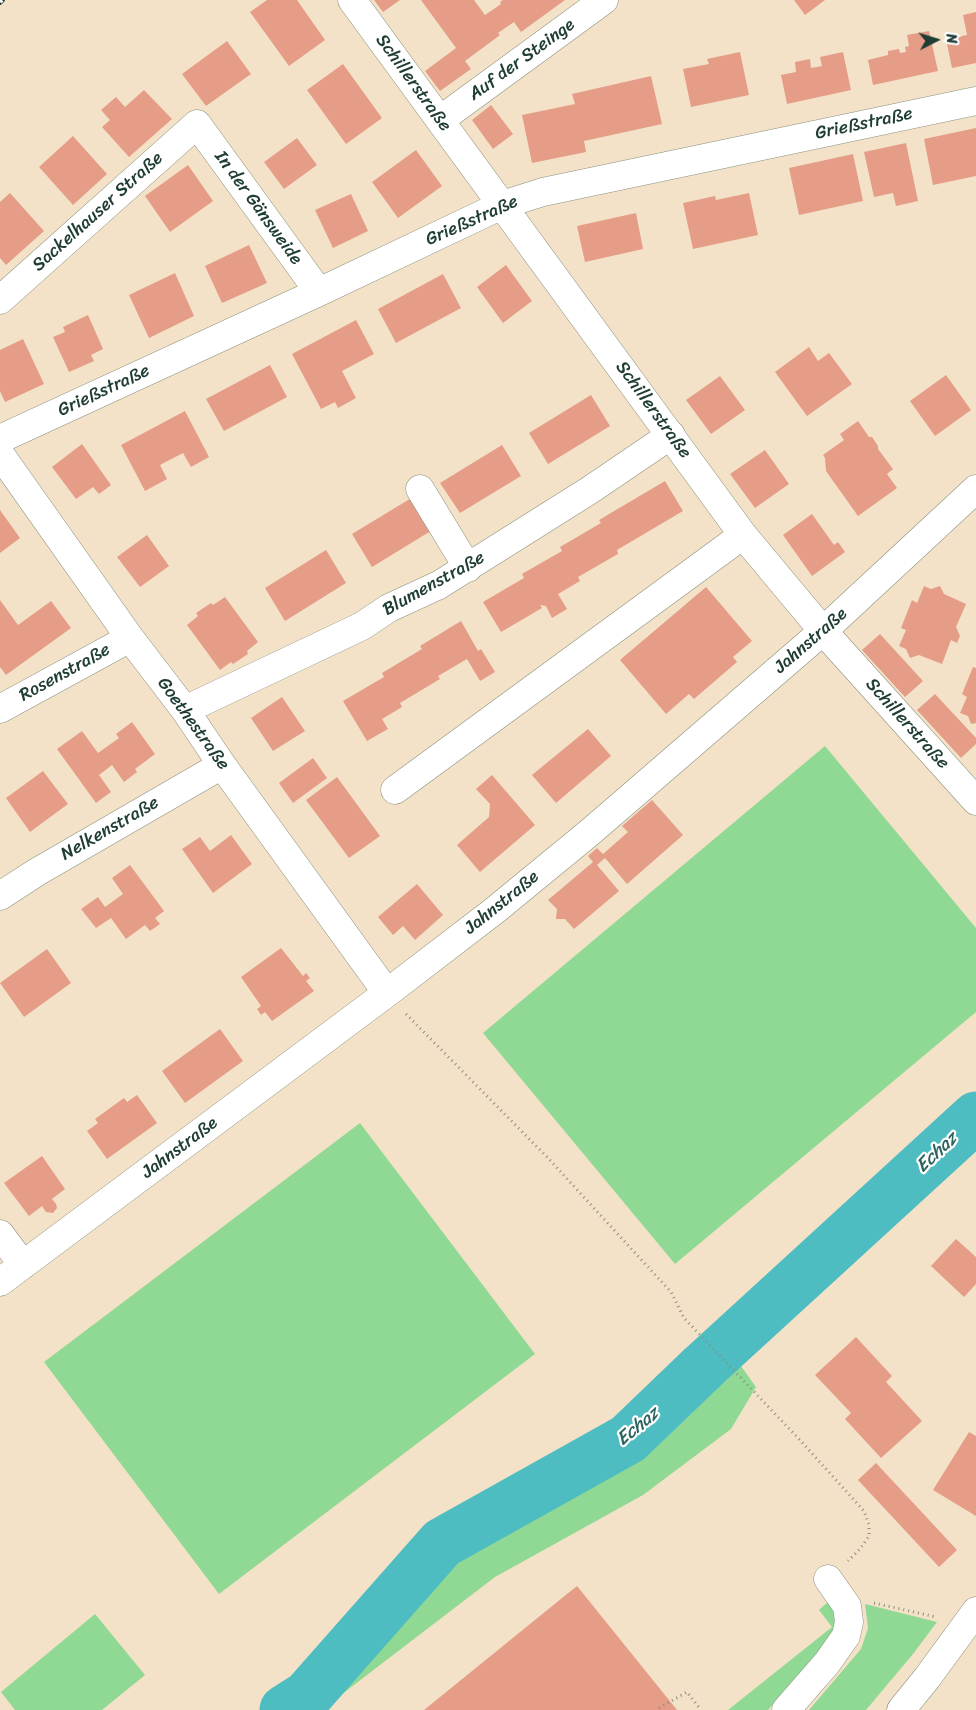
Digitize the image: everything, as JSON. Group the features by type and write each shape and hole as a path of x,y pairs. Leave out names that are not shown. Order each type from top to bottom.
{"street":[{"name":"Schillerstraße","path":"352,0 743,535 823,631 976,801"},
{"name":"Auf der Steinge","path":"440,120 604,0"},
{"name":"Grießstraße","path":"0,439 319,292 502,205 562,188 976,101"},
{"name":"In der Gänsweide","path":"197,124 319,292"},
{"name":"Sackelhauser Straße","path":"0,300 197,124"},
{"name":"Blumenstraße","path":"185,710 362,626 389,608 439,585 582,496 671,435"},
{"name":"Goethestraße","path":"0,454 130,638 185,710 222,765 387,994"},
{"path":"420,489 468,568"},
{"name":"Jahnstraße","path":"0,1282 387,994 494,911 589,833 823,631 976,489"},
{"path":"395,790 743,535"},
{"name":"Rosenstraße","path":"0,708 130,638"},
{"name":"Nelkenstraße","path":"0,896 37,872 222,765"},
{"path":"0,1234 23,1265"},
{"path":"786,1710 827,1663 846,1636 849,1622 847,1606 828,1579"},
{"path":"901,1710 976,1612"}],"path":[{"path":"387,994 547,1157 671,1292 677,1307 690,1326 846,1488 864,1510 869,1525 869,1536 860,1549 828,1579"},
{"path":"847,1606 856,1602 866,1601 941,1618"},
{"path":"659,1708 688,1692 701,1710"}],"green space":[{"path":"825,746 976,928 976,1012 675,1264 483,1033"},
{"path":"360,1123 535,1354 219,1594 44,1362"},
{"path":"724,1347 738,1362 756,1387 731,1429 643,1495 495,1577 333,1701 307,1696 442,1543 628,1439"},
{"path":"829,1601 834,1609 838,1624 831,1638 768,1710 728,1710 832,1627 819,1610"},
{"path":"865,1604 937,1622 866,1710 809,1710 861,1649 868,1628"},
{"path":"95,1614 145,1675 102,1710 15,1710 1,1692"}],"building":[{"path":"267,0 297,0 325,40 289,66 250,12"},
{"path":"374,0 400,0 383,12"},
{"path":"421,0 474,0 485,15 501,4 500,2 503,0 565,0 521,32 514,22 498,33 500,35 465,61 471,69 440,91 425,71 456,48"},
{"path":"794,0 825,0 805,15"},
{"path":"976,12 976,63 952,68 946,39 967,35 963,15"},
{"path":"929,31 938,71 873,85 868,60 888,55 888,51 899,49 900,53 906,52 905,47 909,46 907,35"},
{"path":"227,41 251,74 206,106 182,74"},
{"path":"740,52 749,95 691,107 683,69 709,64 707,59"},
{"path":"843,52 851,90 787,104 781,75 796,72 795,62 810,59 811,68 822,66 820,57"},
{"path":"343,64 382,118 346,144 307,90"},
{"path":"651,76 662,124 584,141 586,152 532,163 522,115 575,104 572,94"},
{"path":"144,90 172,119 129,157 102,127 110,120 101,110 116,97 125,107"},
{"path":"491,105 513,134 493,149 472,120"},
{"path":"976,128 976,176 933,185 924,139"},
{"path":"73,136 107,174 73,205 39,167"},
{"path":"297,138 317,165 284,189 264,162"},
{"path":"906,143 918,201 896,206 893,193 874,197 864,152"},
{"path":"416,150 442,186 398,218 372,182"},
{"path":"853,154 863,201 799,215 789,168"},
{"path":"188,165 213,201 170,232 145,196"},
{"path":"10,193 44,231 6,265 0,258 0,202"},
{"path":"749,193 758,235 693,249 683,203 715,196 716,200"},
{"path":"351,194 368,231 333,248 315,210"},
{"path":"636,213 643,249 585,262 577,226"},
{"path":"249,245 267,283 222,303 205,266"},
{"path":"506,265 532,301 503,323 477,287"},
{"path":"175,273 194,316 149,338 129,295"},
{"path":"443,274 461,308 396,343 378,309"},
{"path":"88,315 103,349 91,355 94,361 69,372 53,337 65,332 63,327"},
{"path":"356,320 374,354 342,371 356,398 338,408 335,402 321,409 292,354"},
{"path":"23,339 44,384 5,402 0,391 0,350"},
{"path":"809,347 818,361 829,353 852,384 807,416 775,372"},
{"path":"270,365 287,397 224,431 206,399"},
{"path":"946,375 971,410 935,436 910,401"},
{"path":"720,376 745,410 711,434 686,400"},
{"path":"591,395 610,426 548,464 529,433"},
{"path":"185,411 209,457 191,467 183,453 160,465 167,479 145,491 121,445"},
{"path":"858,421 869,437 872,437 878,449 893,469 887,474 897,488 858,516 826,471 823,455 844,440 840,434"},
{"path":"82,444 111,485 99,494 93,487 76,499 52,467"},
{"path":"502,445 521,476 460,513 440,483"},
{"path":"765,450 789,484 755,508 730,474"},
{"path":"665,481 683,511 617,550 618,554 578,577 580,581 558,594 567,609 552,618 546,606 540,605 542,608 501,632 483,602 524,578 522,574 562,551 560,547 601,523 599,520"},
{"path":"413,497 434,529 372,567 352,534"},
{"path":"0,510 20,538 0,553"},
{"path":"812,514 834,545 838,542 845,552 812,576 783,535"},
{"path":"147,535 169,566 140,587 117,557"},
{"path":"326,550 346,583 285,621 265,588"},
{"path":"924,586 931,589 940,586 944,594 966,604 956,627 960,636 957,643 951,640 942,664 919,655 910,658 906,649 899,646 906,630 901,628 912,600 917,603"},
{"path":"706,587 752,641 733,657 737,662 694,699 689,694 666,714 620,660"},
{"path":"225,597 258,642 247,651 248,654 220,670 187,625 198,616 196,613 211,603 213,605"},
{"path":"0,600 18,625 51,601 71,628 6,675 0,667"},
{"path":"461,621 478,651 481,649 495,672 480,681 467,659 438,676 440,679 400,703 402,707 382,719 388,729 367,741 343,701 384,677 382,673 422,649 420,646"},
{"path":"880,634 923,681 905,697 862,650"},
{"path":"973,667 976,668 976,723 971,724 968,716 960,713 967,697 962,694"},
{"path":"935,694 976,738 976,744 961,758 917,710"},
{"path":"282,697 305,731 273,751 251,718"},
{"path":"132,722 155,754 135,769 137,772 124,782 112,765 99,775 111,792 96,803 57,749 82,731 98,753 119,738 116,734"},
{"path":"588,729 611,756 556,803 532,775"},
{"path":"313,758 327,778 293,803 279,783"},
{"path":"43,771 68,804 30,832 6,798"},
{"path":"492,775 535,825 480,872 457,845 489,817 490,804 476,789"},
{"path":"337,777 380,836 349,858 306,800"},
{"path":"652,800 683,835 627,884 605,858 597,865 619,891 574,929 565,919 556,919 557,909 548,900 593,862 588,856 597,848 603,854 628,832 622,826"},
{"path":"231,835 252,864 213,893 182,849 200,837 210,851"},
{"path":"130,865 164,911 155,918 160,924 150,931 145,925 126,939 111,918 96,928 81,909 98,897 105,907 123,894 112,878"},
{"path":"417,884 443,915 415,940 403,926 393,935 378,917"},
{"path":"281,948 303,976 306,973 310,978 306,981 314,991 272,1021 265,1012 261,1015 257,1009 261,1006 241,977"},
{"path":"47,949 71,983 24,1017 0,983"},
{"path":"220,1029 243,1061 185,1103 162,1071"},
{"path":"137,1095 157,1123 107,1159 87,1131 98,1123 95,1119 124,1098 127,1102"},
{"path":"42,1156 65,1189 52,1199 57,1208 53,1213 46,1212 42,1206 29,1216 4,1183"},
{"path":"956,1239 976,1257 976,1284 964,1297 931,1266"},
{"path":"856,1337 892,1376 886,1382 922,1421 881,1458 845,1419 851,1413 815,1375"},
{"path":"969,1432 976,1436 976,1516 933,1490"},
{"path":"876,1463 957,1550 939,1567 858,1480"},
{"path":"577,1586 677,1710 424,1710 567,1594"}],"waterway":[{"name":"Echaz","path":"285,1710 307,1696 442,1543 628,1439 703,1367 976,1117"}]}
